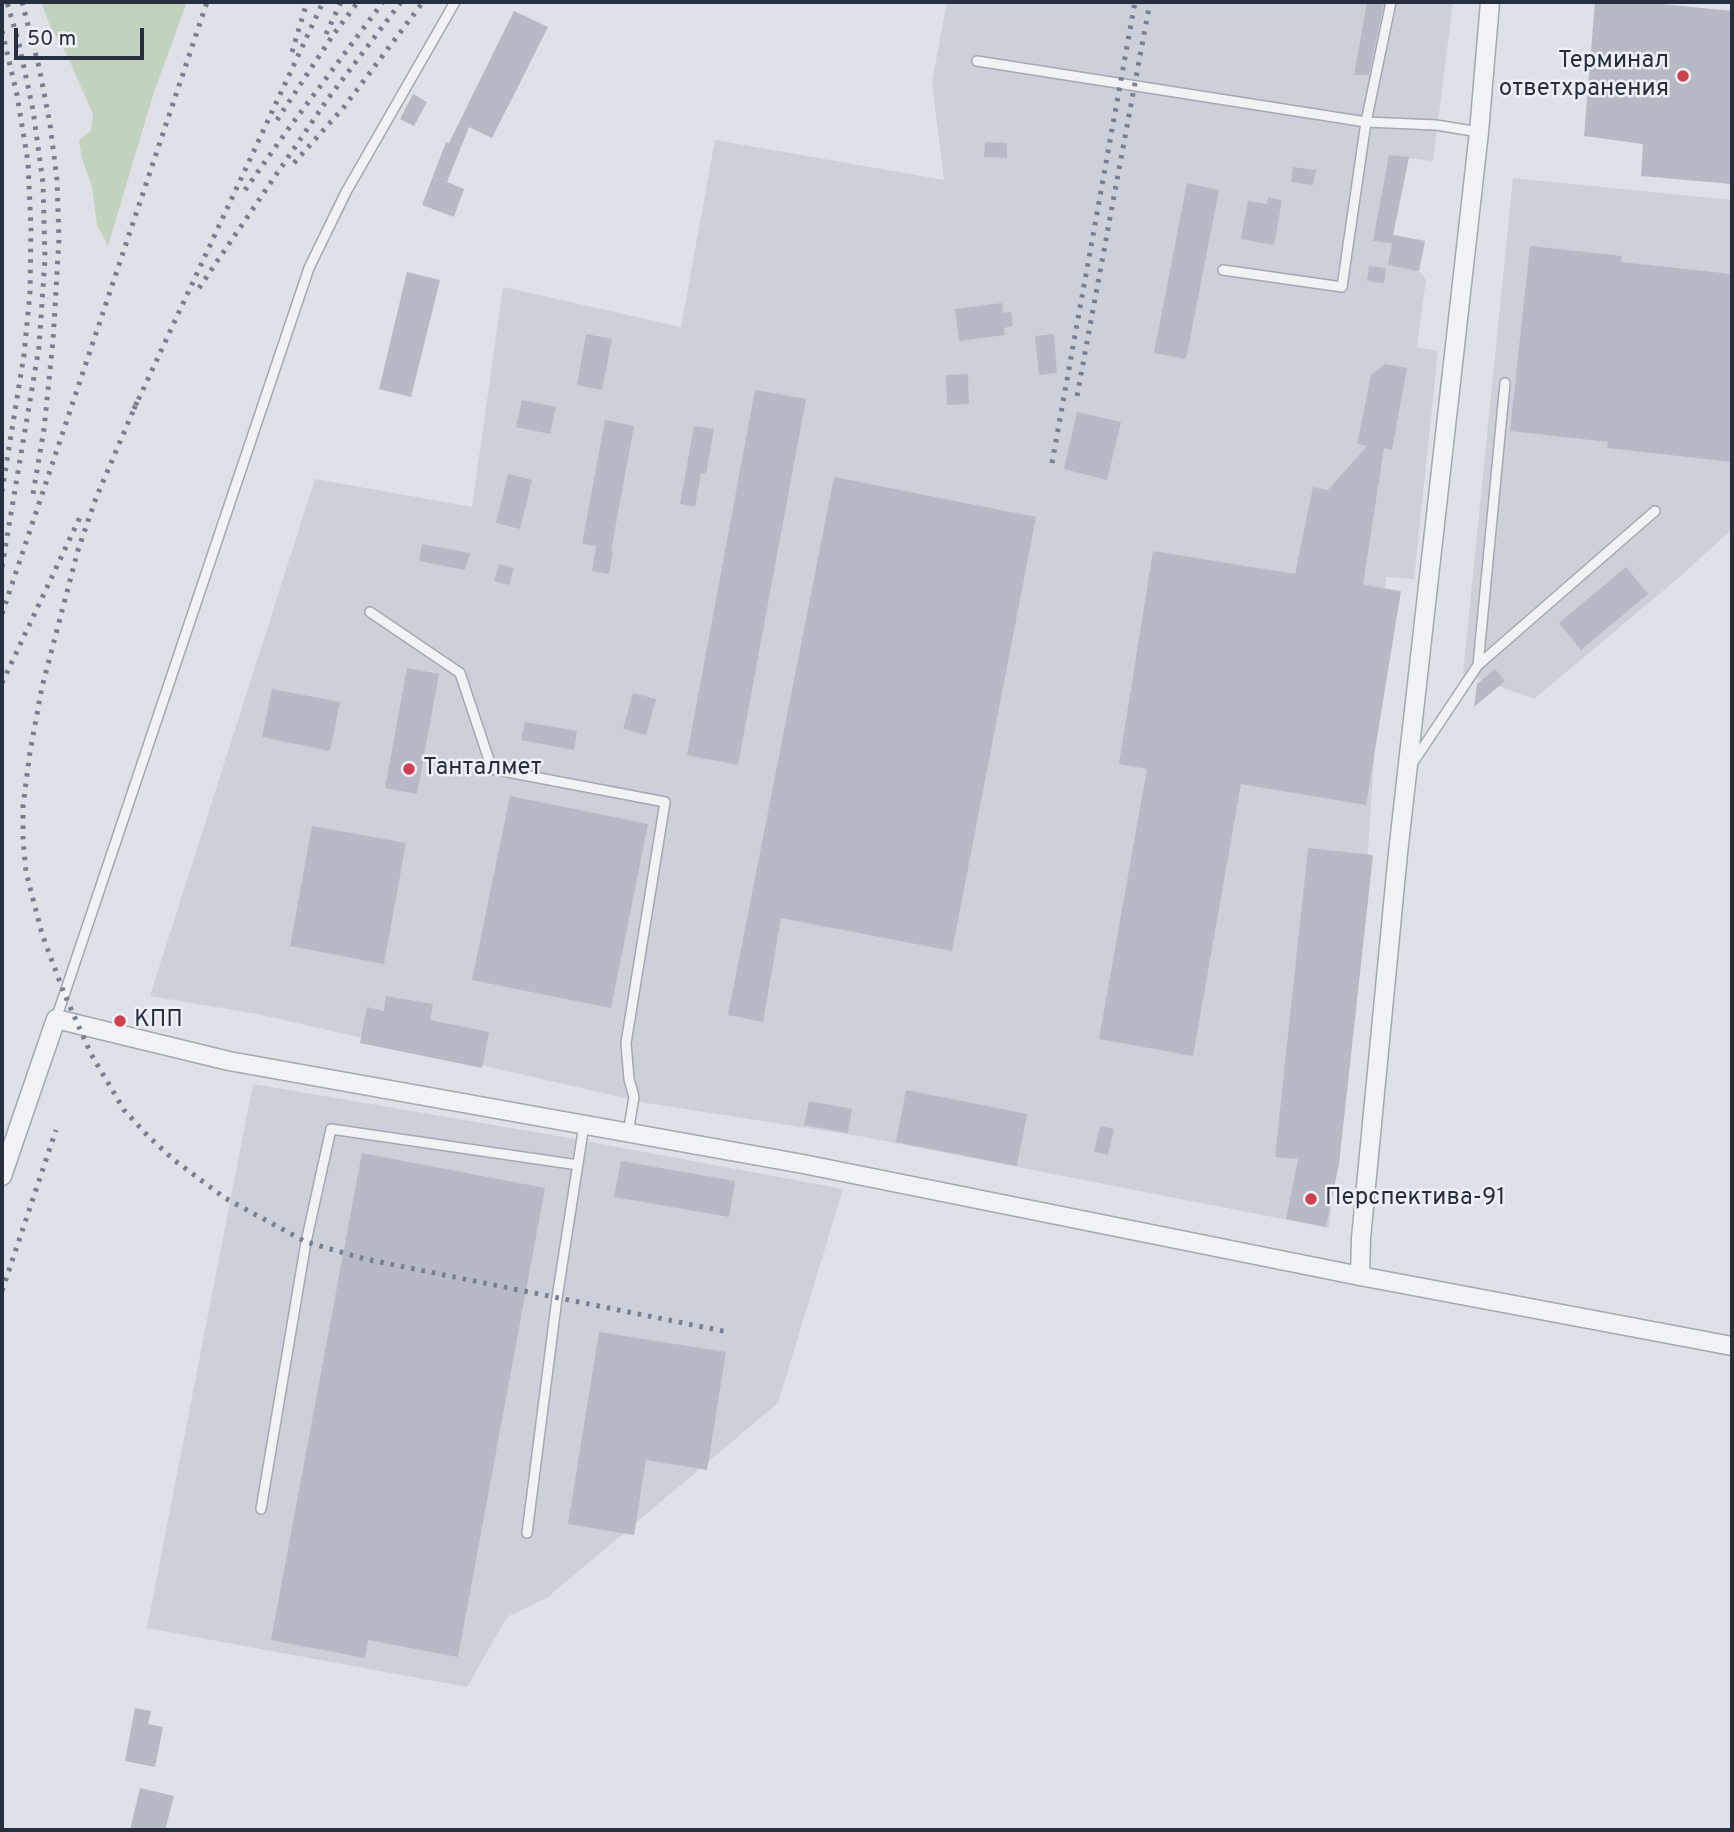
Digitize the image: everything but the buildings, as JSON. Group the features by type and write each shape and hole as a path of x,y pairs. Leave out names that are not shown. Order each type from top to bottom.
{"street":[{"path":"1360,1276 1407,772 1479,132 1490,2"},
{"path":"2,1176 57,1019 229,1061 803,1164 1360,1276 1732,1346"}],"lane":[{"path":"57,1019 309,268 346,192 455,2"},
{"path":"1223,270 1342,287 1366,122 1391,2"},
{"path":"977,61 1366,122 1436,125 1479,132"},
{"path":"1478,665 1505,383"},
{"path":"1407,772 1478,665 1655,511"},
{"path":"370,612 460,673 492,769 665,802 626,1043 629,1079 634,1097 628,1133"},
{"path":"527,1533 557,1298 584,1125"},
{"path":"261,1509 306,1242 331,1129 578,1165"}],"shaded area":[{"path":"947,2 1453,2 1433,161 1409,158 1393,235 1425,241 1419,271 1426,279 1417,347 1438,351 1414,579 1386,577 1368,849 1329,1228 859,1136 647,1103 258,1014 150,996 315,479 472,507 503,287 681,327 715,140 944,180 932,82"},
{"path":"1513,178 1732,200 1732,529 1682,575 1534,699 1463,673"},
{"path":"253,1084 558,1136 843,1189 778,1403 548,1597 507,1617 467,1687 147,1628"}],"green space":[{"path":"41,2 187,2 154,92 108,246 97,225 92,186 82,159 79,140 91,131 93,114"}],"railway":[{"path":"2,567 39,347 45,259 43,183 33,110 7,2"},
{"path":"22,2 50,124 57,180 59,239 53,341 44,429 33,494"},
{"path":"2,614 207,2"},
{"path":"292,52 307,2"},
{"path":"134,409 323,2"},
{"path":"326,34 341,2"},
{"path":"277,120 358,2"},
{"path":"245,190 383,2"},
{"path":"199,288 327,100 401,2"},
{"path":"294,163 344,107 423,2"},
{"path":"1052,463 1135,2"},
{"path":"1077,396 1150,2"},
{"path":"2,31 17,95 28,162 31,229 30,292 24,355 2,491"},
{"path":"137,402 96,498 78,550 42,687 23,806 26,872 42,934 91,1054 124,1110 174,1160 225,1198 306,1242 365,1259 728,1332"},
{"path":"2,683 81,515"},
{"path":"2,1291 56,1130"}],"place":[{"name":"Терминал ответхранения","path":"1683,76"},
{"name":"Танталмет","path":"409,769"},
{"name":"КПП","path":"120,1021"},
{"name":"Перспектива-91","path":"1311,1199"}]}
